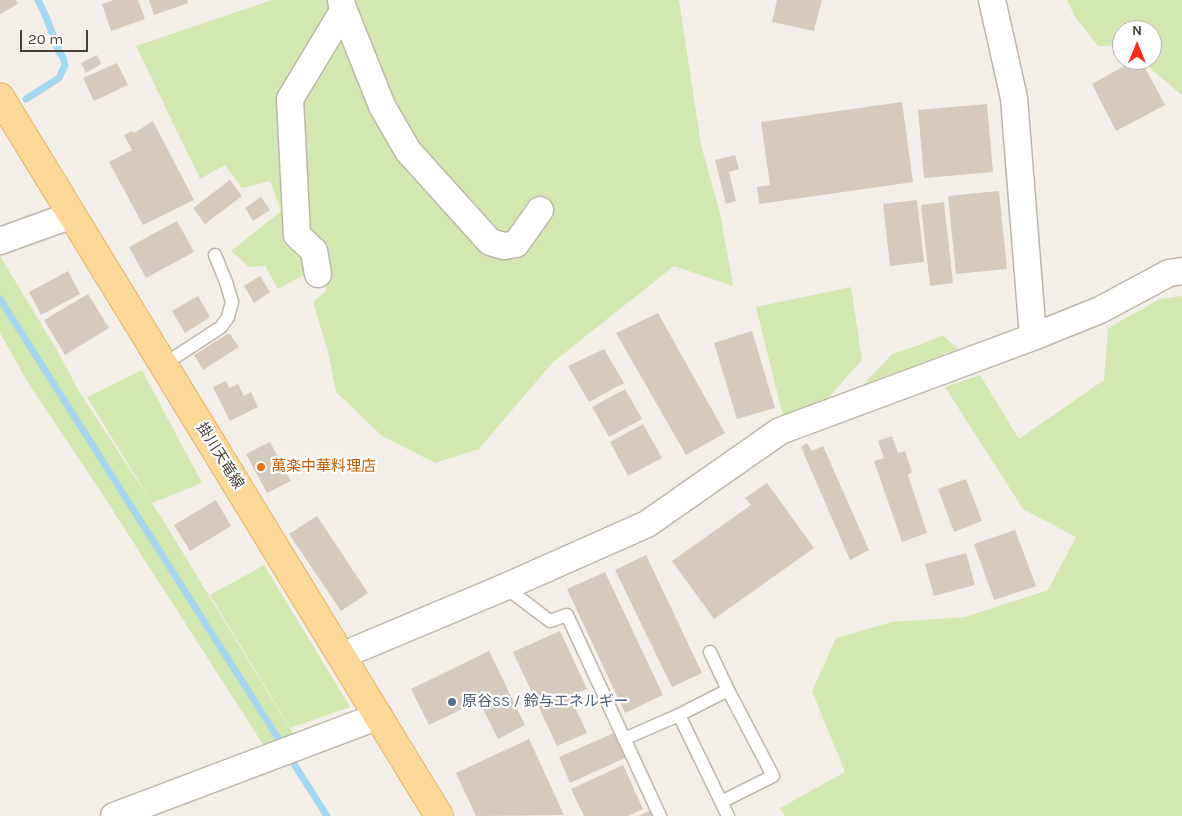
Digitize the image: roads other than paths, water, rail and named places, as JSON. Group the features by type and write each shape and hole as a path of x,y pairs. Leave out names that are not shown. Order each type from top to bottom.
{"main road":[{"name":"掛川天竜線","path":"0,97 439,816"}],"street":[{"path":"992,0 1014,98 1034,337"},
{"path":"342,4 382,106 408,151 490,242 504,246 516,244 540,210"},
{"path":"318,274 314,251 297,236 290,99 343,11 342,4"},
{"path":"0,241 72,215"},
{"path":"343,658 355,650 505,587 647,524 780,431 1034,337 1100,310 1169,273 1182,271"},
{"path":"114,816 379,716"}],"lane":[{"path":"163,365 220,327 228,317 232,302 215,255"},
{"path":"505,587 550,620 567,615 660,816"},
{"path":"710,652 773,776 721,802"},
{"path":"624,739 679,715 728,690"},
{"path":"679,715 728,816"}],"waterway":[{"path":"26,99 59,78 65,65 38,0"},
{"path":"0,299 283,746"},
{"path":"289,756 327,816"}],"place":[{"name":"萬楽中華料理店","path":"261,467"},
{"name":"原谷SS / 鈴与エネルギー","path":"452,702"}]}
